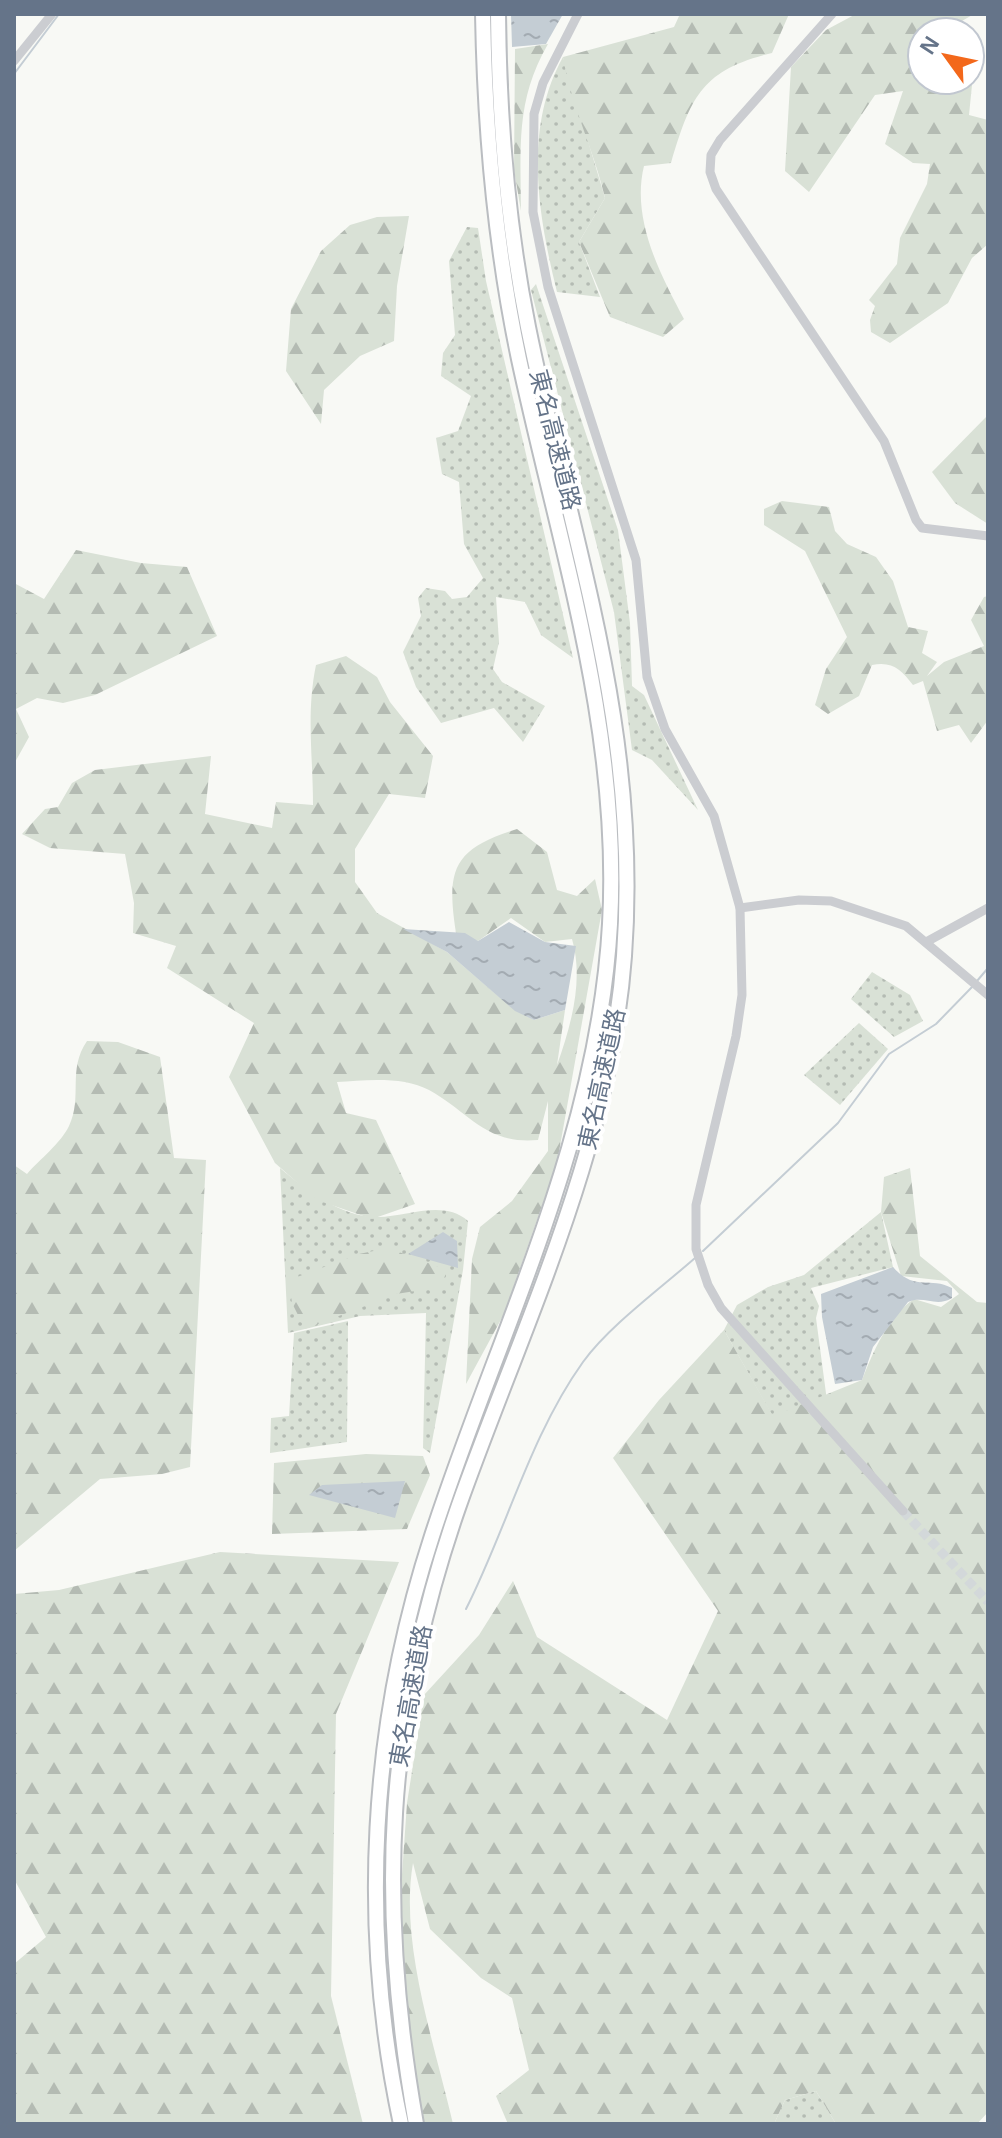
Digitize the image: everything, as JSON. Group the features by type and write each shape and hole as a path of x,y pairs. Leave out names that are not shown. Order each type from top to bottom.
{"highway":[{"name":"東名高速道路","path":"416,2124 396,1987 391,1911 395,1795 406,1704 444,1551 556,1249 596,1123 616,1023 626,926 627,824 619,736 596,610 527,322 491,87 483,14"},
{"name":"東名高速道路","path":"401,2124 385,2036 375,1910 380,1781 393,1687 435,1527 535,1257 572,1146 600,1017 610,920 610,826 602,737 571,577 508,301 492,189 491,87 498,14"}],"street":[{"path":"14,61 52,14"},
{"path":"578,14 543,83 534,114 531,159 538,248 636,560 647,677 665,729 714,816 740,908 742,995 733,1049 696,1205 696,1249 721,1308 903,1511"},
{"path":"832,14 720,140 711,155 710,172 716,189 770,273 884,441 922,528 988,536"},
{"path":"740,908 799,900 831,901 906,926 928,941 988,995"},
{"path":"928,941 988,908"}],"green space":[{"path":"680,14 789,14 772,53 730,68 703,89 685,120 671,163 644,166 641,206 650,246 684,319 663,337 610,317 579,242 605,198 571,93 563,57 674,27"},
{"path":"856,14 974,14 906,16 906,96 971,96 969,115 988,120 988,244 972,258 948,303 890,343 871,332 870,320 875,306 869,300 897,264 900,238 927,184 930,164 913,163 885,144 903,91 875,95 809,192 785,171 791,67 826,30"},
{"path":"548,44 537,65 525,105 521,146 521,211 514,170 515,49"},
{"path":"563,57 605,198 579,242 600,297 557,292 544,233 538,173 539,143 550,85"},
{"path":"409,216 397,286 394,341 360,356 324,390 321,424 286,371 291,309 321,251 350,225 377,217"},
{"path":"467,227 478,228 486,281 573,658 541,635 525,602 496,597 499,642 493,669 502,682 545,706 523,742 494,708 441,723 416,687 403,652 421,616 418,598 426,588 445,591 452,599 467,597 483,578 464,544 459,482 442,474 436,438 458,431 471,396 441,376 443,353 455,335 449,261"},
{"path":"536,284 618,530 630,623 632,686 644,695 698,810 652,760 632,750 614,612 531,290"},
{"path":"988,415 988,524 955,503 932,472"},
{"path":"782,501 829,507 835,531 847,544 876,557 893,581 908,627 928,631 922,653 937,662 927,676 944,662 984,646 971,620 984,597 988,596 988,720 971,743 959,725 937,731 923,681 913,685 891,666 872,665 859,696 828,714 815,705 826,669 847,637 805,551 764,525 764,509"},
{"path":"76,550 141,563 187,567 217,636 95,695 63,703 37,698 16,709 29,737 14,764 14,583 44,599"},
{"path":"346,656 377,677 390,702 433,756 425,798 389,794 355,849 355,882 377,913 447,952 511,1007 534,1020 565,1010 557,1065 571,1019 576,987 577,970 572,939 545,942 511,918 478,941 456,933 452,893 454,877 467,854 479,845 517,829 547,852 557,890 577,896 595,879 602,910 557,1163 504,1314 466,1384 472,1259 480,1227 512,1201 548,1151 548,1101 538,1140 520,1140 491,1132 443,1098 419,1086 384,1080 337,1082 346,1113 376,1120 415,1204 372,1219 317,1200 275,1163 229,1077 254,1023 167,968 176,946 133,933 134,903 125,854 50,848 22,834 45,809 58,807 72,783 95,770 211,756 205,814 272,828 276,802 313,805 311,717 316,665"},
{"path":"872,972 910,995 923,1021 894,1037 851,999"},
{"path":"859,1023 888,1049 840,1105 804,1075"},
{"path":"87,1041 118,1042 160,1057 174,1158 206,1160 190,1467 162,1474 100,1479 14,1551 14,1165 27,1174 69,1126 75,1105 78,1062"},
{"path":"280,1168 313,1193 351,1213 378,1217 436,1210 447,1211 468,1221 463,1270 430,1453 423,1448 426,1313 360,1316 288,1333"},
{"path":"910,1168 920,1256 977,1302 988,1303 988,2112 977,2124 836,2124 816,2091 785,2100 774,2124 508,2124 496,2096 529,2070 512,1998 481,1978 430,1929 413,1863 410,1894 415,1960 453,2124 423,2124 411,2073 398,1932 407,1803 424,1695 479,1635 513,1581 537,1637 667,1720 718,1611 613,1458 659,1400 724,1330 773,1416 862,1380 889,1324 914,1299 941,1307 959,1294 947,1281 901,1276 881,1212 884,1177"},
{"path":"881,1212 893,1267 811,1288 819,1306 816,1318 829,1416 773,1417 724,1330 737,1305 768,1287 804,1275"},
{"path":"388,1248 447,1270 441,1287 396,1294 305,1329 292,1303 289,1280 359,1254"},
{"path":"348,1321 347,1442 270,1453 271,1418 289,1416 294,1333"},
{"path":"366,1454 423,1456 430,1475 407,1529 272,1534 274,1463"},
{"path":"220,1552 399,1562 336,1714 331,1996 363,2124 14,2124 14,1964 46,1937 14,1879 14,1594 59,1590"},
{"path":"816,2091 836,2124 774,2124 785,2100"}],"water":[{"path":"511,14 563,14 546,44 512,47"},
{"path":"509,922 545,942 576,946 565,1010 534,1020 515,1011 447,952 403,929 465,933 478,941"},
{"path":"443,1232 457,1241 458,1268 408,1254"},
{"path":"893,1267 908,1279 952,1288 952,1298 941,1302 908,1302 873,1347 862,1380 835,1384 822,1317 821,1294"},
{"path":"405,1481 395,1518 309,1495 322,1485"}],"waterway":[{"path":"14,74 59,14"},
{"path":"977,981 988,968"},
{"path":"703,1251 838,1123 889,1054 936,1024 973,986"},
{"path":"466,1609 534,1451 564,1391 594,1348 695,1258"}],"tunnel":[{"path":"903,1511 988,1602"}]}
